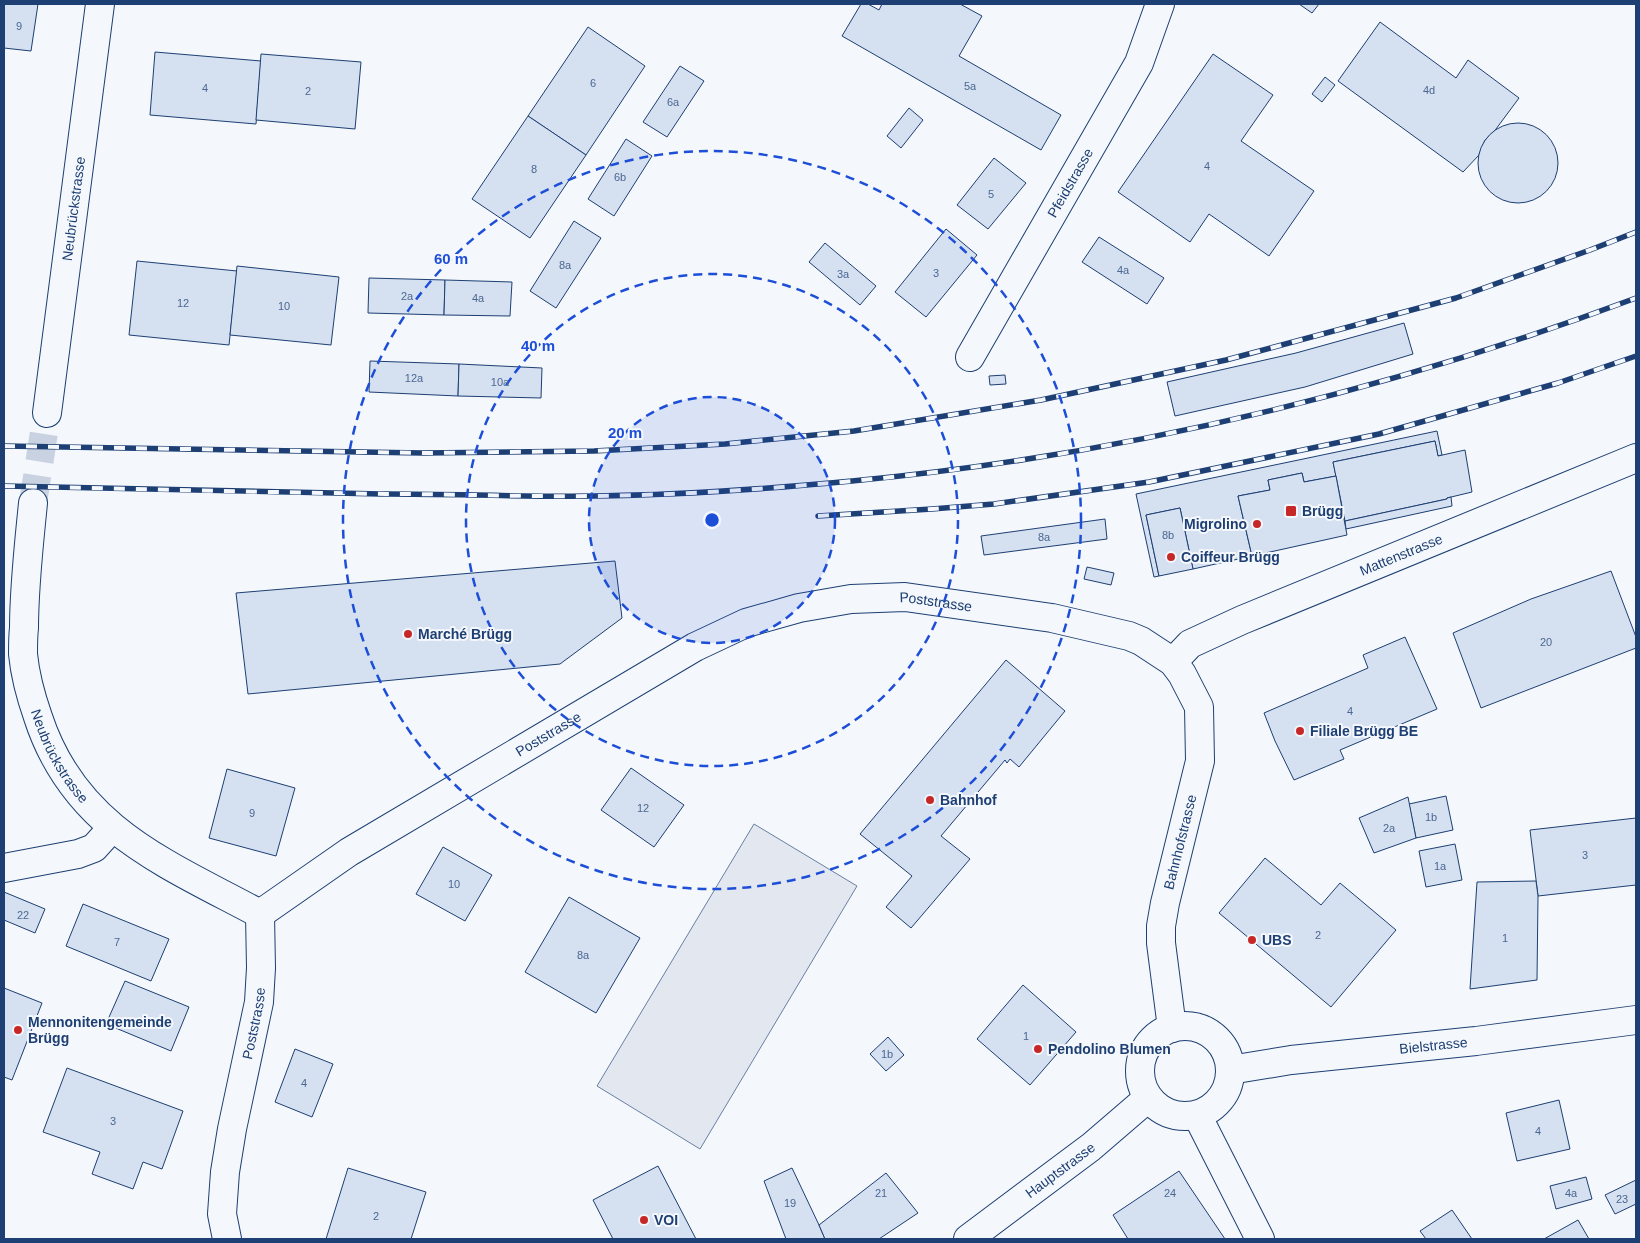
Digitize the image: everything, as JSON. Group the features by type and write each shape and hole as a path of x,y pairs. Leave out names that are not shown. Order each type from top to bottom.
{"street":[{"name":"Neubrückstrasse","path":"47,412 100,4"},
{"name":"Pfeidstrasse","path":"970,357 1139,63 1160,4"},
{"name":"Mattenstrasse","path":"1173,662 1190,644 1242,620 1636,458"},
{"name":"Neubrückstrasse","path":"33,503 24,603 23,654 32,699 44,738 61,769 85,802 112,828 149,854 260,914"},
{"name":"Poststrasse","path":"228,1239 222,1214 225,1172 232,1129 259,1002 261,968 260,914 349,852 695,647 746,623 798,608 852,599 905,597 955,603 1052,618 1129,636 1157,650 1173,662"},
{"name":"Bahnhofstrasse","path":"1172,1028 1161,943 1161,926 1200,761 1199,707 1182,674 1173,662"},
{"path":"4,868 78,854 94,848 112,828"},
{"name":"Bielstrasse","path":"1230,1070 1291,1060 1476,1041 1636,1020"},
{"path":"1189,1026 1205,1030 1218,1040 1227,1054 1230,1070 1224,1093 1208,1110 1197,1115 1184,1116 1170,1114 1158,1108 1148,1098 1141,1085 1139,1071 1142,1056 1148,1044 1159,1034 1172,1028 1189,1026"},
{"name":"Hauptstrasse","path":"968,1239 1090,1147 1148,1098"},
{"path":"1197,1115 1260,1239"}],"shaded area":[{"path":"754,824 857,886 700,1149 597,1086"}],"building":[{"path":"4,4 38,4 31,51 4,48"},
{"path":"861,4 868,4 879,10 882,4 960,4 982,16 959,56 1061,115 1041,150 842,36"},
{"path":"1299,4 1319,4 1312,13"},
{"path":"1380,22 1456,78 1468,60 1519,98 1496,129 1485,140 1479,155 1463,172 1338,81"},
{"path":"588,27 645,66 586,155 528,116"},
{"path":"155,52 261,61 256,124 150,115"},
{"path":"261,54 361,62 355,129 256,120"},
{"path":"1213,54 1273,95 1241,141 1314,191 1269,256 1209,214 1190,242 1118,192"},
{"path":"680,66 704,81 667,137 643,122"},
{"path":"1325,77 1335,85 1322,102 1312,94"},
{"path":"909,108 923,120 901,148 887,136"},
{"path":"528,116 586,155 530,238 472,199"},
{"path":"1518,123 1533,126 1546,135 1555,148 1558,163 1555,178 1546,191 1533,200 1518,203 1503,200 1490,191 1481,178 1478,163 1481,148 1490,135 1503,126"},
{"path":"626,139 652,156 614,216 588,199"},
{"path":"994,158 1026,183 988,229 957,205"},
{"path":"574,221 601,238 556,308 530,291"},
{"path":"946,229 977,255 926,317 895,292"},
{"path":"1099,237 1164,278 1147,304 1082,262"},
{"path":"825,243 876,286 860,305 809,262"},
{"path":"137,261 237,271 229,345 129,335"},
{"path":"237,266 339,277 331,345 230,335"},
{"path":"369,278 445,280 444,315 368,313"},
{"path":"445,280 512,282 510,316 444,315"},
{"path":"1404,323 1413,354 1305,387 1175,416 1167,382 1296,353"},
{"path":"370,361 459,364 458,396 369,392"},
{"path":"459,364 542,368 541,398 458,396"},
{"path":"1005,375 1006,384 990,385 989,376"},
{"path":"1437,431 1442,455 1438,456 1435,441 1333,462 1336,476 1304,482 1302,473 1268,480 1270,490 1238,496 1252,556 1193,569 1180,508 1146,515 1159,576 1154,577 1136,494"},
{"path":"1435,441 1438,456 1465,450 1472,492 1345,521 1333,462"},
{"path":"1302,473 1304,482 1336,476 1347,535 1252,556 1238,496 1270,490 1268,480"},
{"path":"1451,497 1452,506 1346,529 1345,521"},
{"path":"1180,508 1193,569 1159,576 1146,515"},
{"path":"1105,519 1107,539 984,555 981,536"},
{"path":"615,561 622,618 560,664 248,694 236,593"},
{"path":"1087,567 1114,573 1111,585 1084,579"},
{"path":"1611,571 1636,637 1636,648 1481,708 1453,633 1531,599"},
{"path":"1405,637 1437,709 1340,750 1344,759 1294,780 1264,713 1368,668 1363,655"},
{"name":"Bahnhof","path":"1006,660 1065,711 1019,767 1010,759 1007,763 1005,760 941,836 970,859 911,928 886,907 912,876 860,834"},
{"path":"631,768 684,805 654,847 601,810"},
{"path":"227,769 295,788 276,856 209,838"},
{"path":"1446,796 1453,830 1416,838 1409,804"},
{"path":"1408,797 1416,838 1374,853 1359,818"},
{"path":"1636,818 1636,885 1538,896 1530,830"},
{"path":"1455,844 1462,880 1426,887 1419,851"},
{"path":"443,847 492,875 465,921 416,894"},
{"path":"1265,858 1321,905 1340,883 1396,930 1331,1007 1219,913"},
{"path":"1536,881 1538,896 1537,980 1470,989 1477,882"},
{"path":"4,892 45,909 35,933 4,920"},
{"path":"569,897 640,938 596,1013 525,972"},
{"path":"83,904 169,939 151,981 66,946"},
{"path":"125,981 189,1007 171,1051 106,1024"},
{"path":"1023,985 1076,1032 1030,1085 977,1039"},
{"name":"Mennonitengemeinde Brügg","path":"4,988 42,1003 12,1080 4,1077"},
{"path":"888,1037 904,1055 886,1071 870,1054"},
{"path":"295,1049 333,1064 312,1117 275,1102"},
{"path":"67,1068 183,1111 162,1169 143,1162 133,1189 92,1174 100,1152 43,1132"},
{"path":"1559,1100 1570,1149 1517,1161 1506,1113"},
{"name":"VOI","path":"658,1166 696,1239 613,1239 593,1200"},
{"path":"348,1168 426,1192 411,1239 326,1239"},
{"path":"792,1168 825,1239 786,1239 764,1181"},
{"path":"1179,1171 1225,1239 1128,1239 1113,1215"},
{"path":"886,1173 918,1213 879,1239 825,1239 819,1225"},
{"path":"1586,1177 1592,1199 1556,1209 1550,1186"},
{"path":"1636,1180 1636,1204 1615,1214 1605,1195"},
{"path":"1452,1210 1472,1239 1426,1239 1420,1231"},
{"path":"1578,1220 1589,1239 1544,1239"}],"tunnel":[{"path":"33,503 47,413"}],"railway":[{"path":"4,446 423,453 594,451 725,444 854,431 1041,400 1226,360 1456,298 1636,232"},
{"path":"4,486 595,496 756,489 952,470 1052,455 1151,437 1348,391 1445,363 1541,332 1636,298"},
{"path":"818,516 994,504 1149,482 1379,434 1558,383 1636,356"}],"place":[{"name":"Brügg","path":"1291,511"},
{"name":"Migrolino","path":"1257,524"},
{"name":"Coiffeur Brügg","path":"1171,557"},
{"name":"Marché Brügg","path":"408,634"},
{"name":"Filiale Brügg BE","path":"1300,731"},
{"name":"Bahnhof","path":"930,800"},
{"name":"UBS","path":"1252,940"},
{"name":"Mennonitengemeinde Brügg","path":"18,1030"},
{"name":"Pendolino Blumen","path":"1038,1049"},
{"name":"VOI","path":"644,1220"}]}
